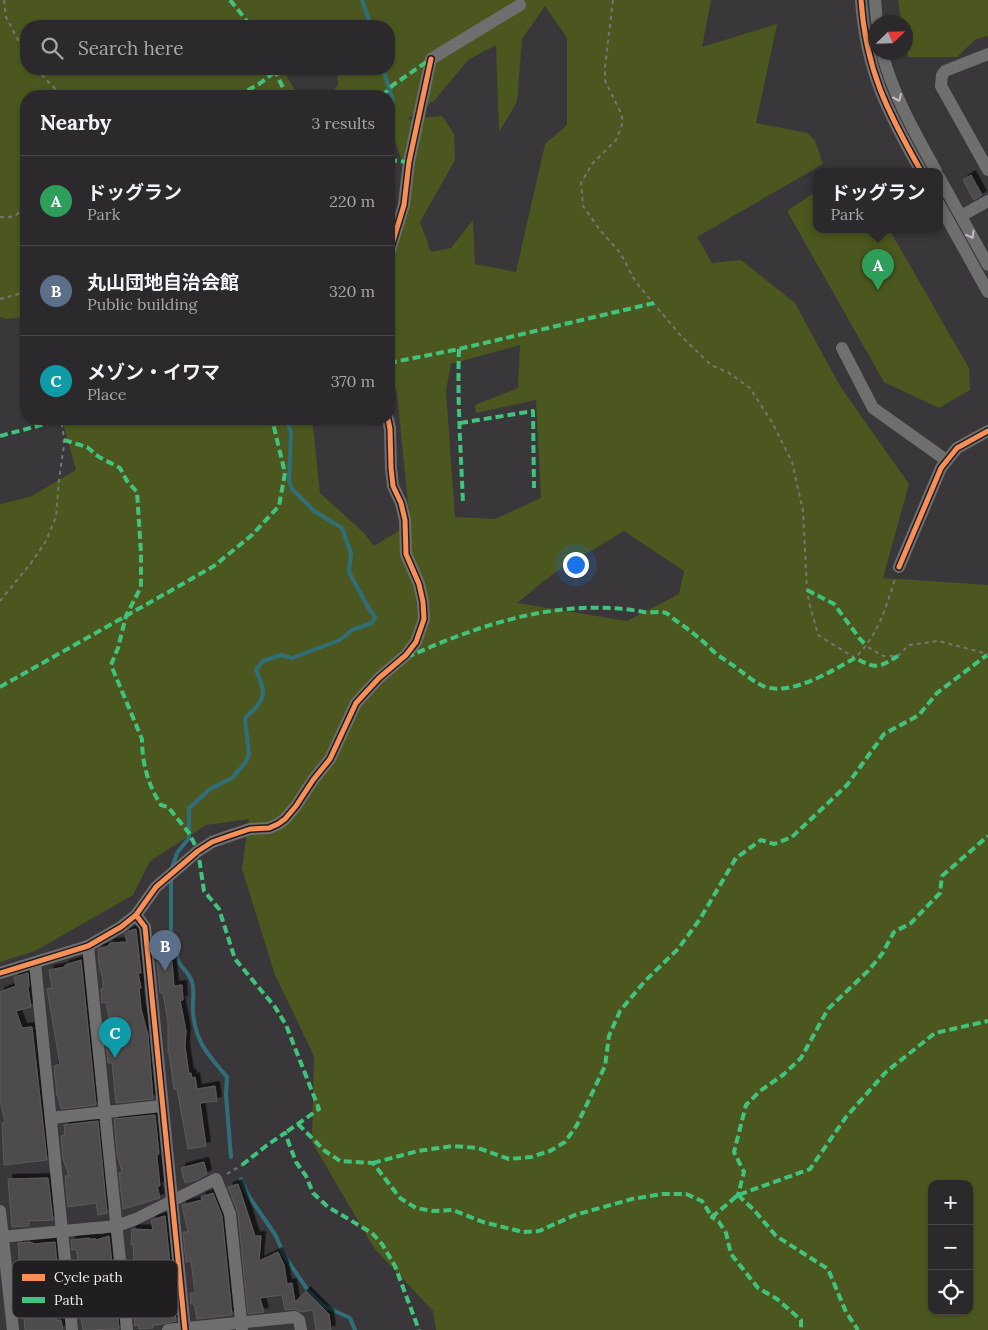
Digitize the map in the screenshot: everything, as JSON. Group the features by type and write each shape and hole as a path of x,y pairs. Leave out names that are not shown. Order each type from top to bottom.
{"street":[{"path":"862,0 863,26 874,74 896,126 919,168"},
{"path":"875,0 876,15"},
{"path":"395,234 404,205 410,162 431,59 520,5"},
{"path":"988,54 945,71 941,80 941,86 988,170"},
{"path":"884,60 888,75 908,120 934,168"},
{"path":"943,184 988,265"},
{"path":"961,216 988,201"},
{"path":"943,211 988,292"},
{"path":"842,348 873,408 946,460"},
{"path":"0,973 88,946 121,927 136,915 158,886 198,851 212,842 250,829 269,828 285,819 330,759 356,703 406,655 416,642 424,619 423,602 419,584 406,554 401,503 393,486 390,468 389,425"},
{"path":"899,567 933,483 946,460 957,448 988,431"},
{"path":"136,915 145,927 178,1260"},
{"path":"88,946 120,1260"},
{"path":"35,963 65,1260"},
{"path":"51,1118 162,1106"},
{"path":"2,1237 117,1226 216,1180 230,1214 242,1326"},
{"path":"0,1212 13,1330"},
{"path":"178,1261 185,1329"},
{"path":"168,1330 242,1326 295,1317 299,1320 301,1330"}],"path":[{"path":"4,0 6,17 20,44"},
{"path":"613,0 605,82 621,113 623,122 616,140 592,164 581,183 583,206 600,230 621,254 635,281 681,336 711,365 729,373 750,388 773,424 792,462 803,511 809,602 818,635 855,658 867,646 880,622 899,567"},
{"path":"42,75 56,90"},
{"path":"0,217 11,218 18,215 20,212"},
{"path":"0,299 20,294"},
{"path":"0,601 46,541 56,517 64,445 62,425"},
{"path":"867,646 883,656 898,656 909,645 939,641 988,654"},
{"path":"216,1180 242,1165"}],"green space":[{"path":"0,0 711,0 702,47 777,24 756,123 808,133 815,141 823,164 813,168 813,170 697,237 712,263 741,260 795,303 840,386 909,484 883,578 988,585 988,1330 436,1330 433,1311 374,1248 312,1142 314,1056 275,975 242,869 249,819 206,825 150,861 133,895 35,951 0,962 0,504 30,497 76,470 64,425 313,425 320,493 364,533 374,546 410,524 395,388 395,230 412,190 395,141 395,90 334,90 338,85 337,75 395,75 395,20 20,20 20,75 286,75 295,90 20,90 20,318 6,319 0,317","holes":["545,6 567,38 567,125 545,144 516,272 475,264 473,220 451,248 431,252 420,222 455,160 454,134 442,116 407,119 434,101 468,60 496,45 499,132 517,102 522,39","520,345 518,388 475,405 476,413 536,400 541,498 495,519 455,517 446,391 451,364","624,531 684,571 679,594 627,621 517,603 554,573"]},
{"path":"898,0 988,0 988,36 976,39 957,57 913,57 913,15 900,15"},
{"path":"813,194 813,233 891,233 969,368 970,390 939,408 884,382 787,211"}],"building":[{"path":"971,175 982,195 974,200 963,180"},
{"path":"136,929 141,973 138,973 141,988 139,988 141,1009 148,1035 153,1099 116,1103 112,1063 108,1063 106,1042 113,1041 106,1002 102,1003 101,989 103,989 103,980 98,949 108,946 110,943 127,942 125,934"},
{"path":"81,960 96,1105 61,1109 57,1096 54,1066 60,1064 47,989 52,988 49,970 65,967 65,965"},
{"path":"172,961 174,986 182,985 183,1000 180,1000 186,1031 185,1047 189,1074 191,1073 192,1078 195,1077 197,1089 215,1086 217,1101 200,1103 206,1146 188,1149 168,1053 168,1022 163,993 160,993 157,962"},
{"path":"28,973 31,1007 16,1011 22,1028 32,1027 47,1160 4,1165 2,1123 5,1123 0,1100 0,992 16,986 14,977"},
{"path":"155,1115 160,1186 157,1186 160,1198 123,1209 119,1173 122,1172 117,1154 114,1119"},
{"path":"98,1121 107,1213 98,1215 96,1203 68,1207 65,1176 69,1176 63,1159 61,1136 65,1135 64,1125"},
{"path":"204,1162 207,1174 185,1183 181,1168"},
{"path":"48,1178 53,1220 29,1221 29,1226 12,1227 8,1179"},
{"path":"238,1184 255,1236 261,1236 259,1261 278,1252 284,1265 287,1284 292,1283 295,1302 306,1291 329,1314 331,1330 316,1330 313,1310 302,1312 295,1309 285,1310 282,1295 260,1298 264,1312 248,1314 238,1213 228,1187"},
{"path":"213,1193 222,1216 232,1315 197,1319 194,1304 191,1304 190,1293 195,1293 191,1261 186,1262 183,1232 188,1232 182,1205 202,1200 201,1197"},
{"path":"165,1216 170,1260 134,1260 133,1244 131,1245 132,1229 153,1230 151,1220"},
{"path":"109,1236 112,1260 78,1260 76,1249 72,1250 71,1240 89,1238 96,1240"},
{"path":"55,1242 57,1260 19,1260 18,1243"},
{"path":"24,1318 56,1318 56,1320 61,1320 63,1330 25,1330"},
{"path":"81,1318 118,1318 119,1329 83,1330"},
{"path":"134,1318 176,1318 176,1321 152,1326 153,1328 139,1329 138,1325 135,1326"}],"waterway":[{"path":"362,0 369,20"},
{"path":"385,75 390,90"},
{"path":"172,868 177,853 189,838 189,808 210,789 232,778 245,763 249,755 245,718 257,706 262,697 262,686 256,670 263,661 281,655 292,658 340,640 352,630 372,623 375,617 349,572 351,553 342,528 314,511 292,489 289,481 291,432 288,425"},
{"path":"171,877 171,934 179,944 177,952 178,962 192,982 193,1013 197,1033 204,1048 227,1077 226,1095 231,1157"},
{"path":"241,1179 248,1195 276,1236 284,1255 309,1292 322,1305 350,1318 355,1330"}],"marked path":[{"path":"230,0 246,20"},
{"path":"388,90 431,59"},
{"path":"248,90 271,75"},
{"path":"277,75 284,90"},
{"path":"395,161 409,162"},
{"path":"395,362 459,349 654,303"},
{"path":"459,349 463,504"},
{"path":"460,423 533,411 534,488"},
{"path":"0,436 41,425"},
{"path":"0,687 214,566 252,535 279,506 285,473 273,425"},
{"path":"64,440 87,447 99,457 120,468 127,481 137,492 141,587 126,616 118,648 111,665 142,739 143,757 149,782 161,805 168,807 189,833 198,851 204,891 219,909 235,959 275,1007 286,1025 319,1109 285,1133"},
{"path":"807,590 834,604 867,646"},
{"path":"406,655 412,655 439,643 496,623 525,616 584,608 614,608 666,613 716,654 753,680 763,686 774,688 786,688 811,681 855,658 877,666 898,656"},
{"path":"373,1163 418,1151 453,1146 478,1148 509,1159 531,1157 550,1151 565,1142 577,1125 605,1066 609,1036 620,1011 645,981 678,949 700,919 736,858 761,840 774,844 792,837 847,785 884,734 919,715 937,693 987,655"},
{"path":"734,1198 738,1195 744,1172 734,1152 746,1105 760,1091 783,1075 801,1058 828,1009 868,971 882,954 894,932 911,923 940,893 942,876 988,836"},
{"path":"298,1124 325,1151 340,1161 373,1163 400,1198 416,1208 433,1211 453,1210 483,1222 523,1232 539,1231 575,1215 632,1199 662,1194 686,1194 702,1201 712,1217 738,1195 810,1169 846,1117 886,1072 935,1033 988,1021"},
{"path":"242,1165 285,1133 296,1162 306,1176 313,1193 328,1207 372,1233 382,1244 395,1266 419,1330"},
{"path":"738,1195 754,1210 776,1236 828,1269 846,1312 858,1330"},
{"path":"715,1214 712,1217 719,1222 726,1233 731,1254 758,1288 777,1299 801,1320 801,1330"}],"cycle path":[{"path":"861,0 873,69 888,109 919,168"},
{"path":"395,234 404,205 409,162 431,59"},
{"path":"0,973 88,946 121,927 136,915 156,887 198,851 212,842 250,829 269,828 285,819 330,759 356,703 379,678 406,655 416,642 424,619 423,602 419,584 406,554 405,520 401,503 393,486 389,425"},
{"path":"899,567 941,468 957,448 988,431"},
{"path":"136,915 145,927 185,1330"}],"place":[{"name":"ドッグラン","path":"878,290"},
{"name":"丸山団地自治会館","path":"165,971"},
{"name":"メゾン・イワマ","path":"115,1058"}]}
